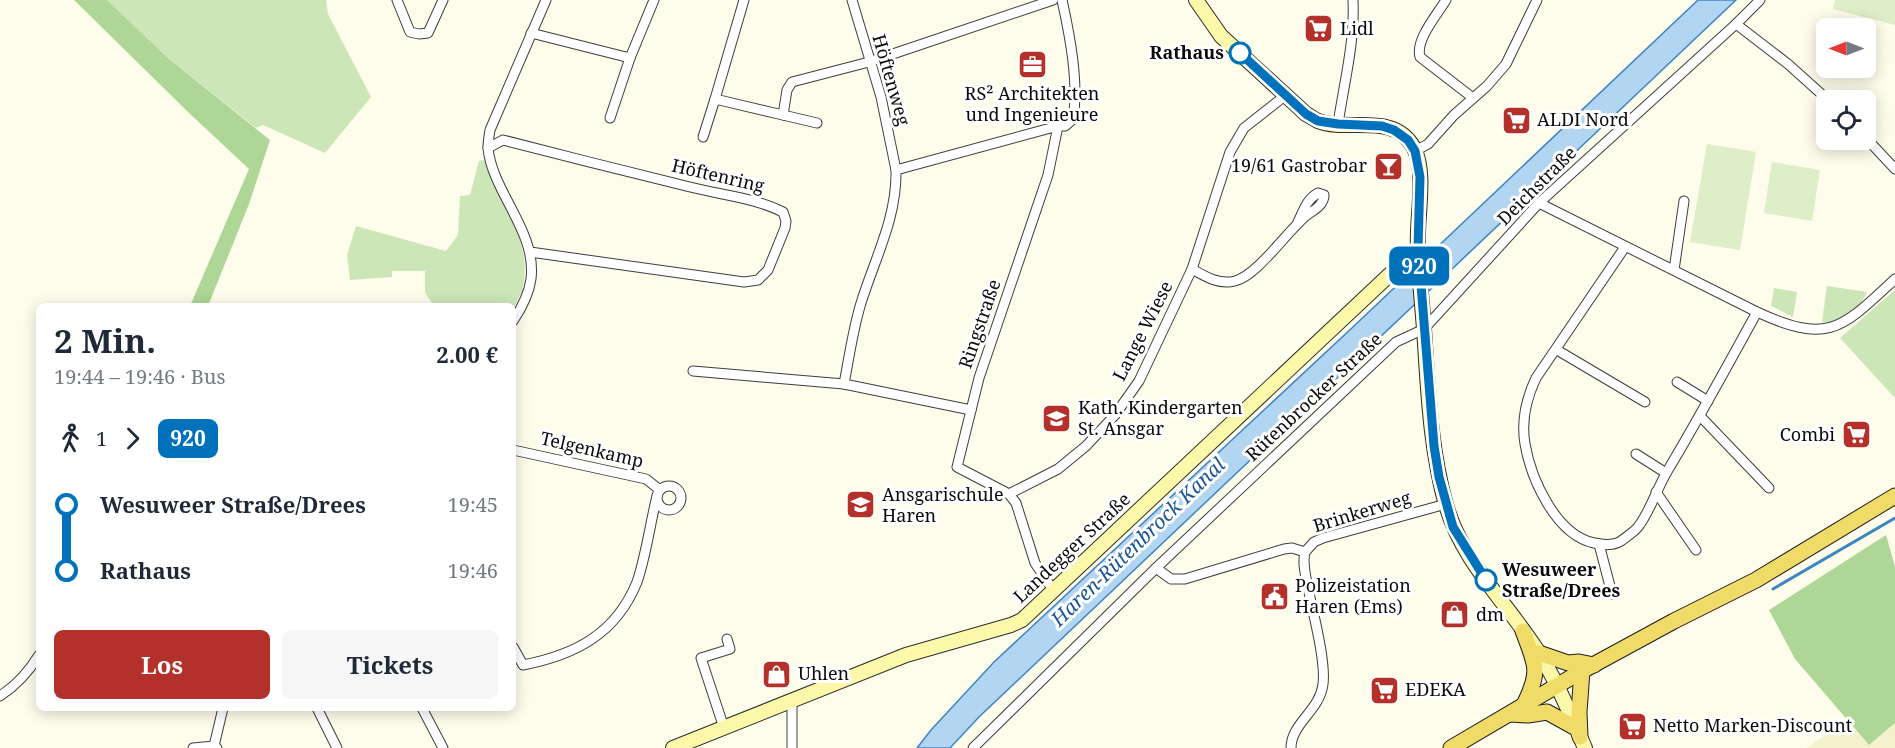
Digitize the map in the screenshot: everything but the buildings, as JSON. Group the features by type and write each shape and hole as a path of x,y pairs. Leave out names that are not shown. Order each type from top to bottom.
{"main road":[{"path":"1196,0 1221,36 1306,114 1318,121 1368,125 1394,130 1408,140 1415,151 1420,177 1418,254 1434,446 1446,504 1453,527 1463,545 1539,653 1558,685 1581,738"},
{"name":"Landegger Straße","path":"673,748 906,655 1022,620 1418,254"},
{"path":"1451,748 1588,668 1756,580 1895,496"},
{"path":"1516,710 1533,687 1536,667 1523,631"},
{"path":"1539,653 1568,663 1579,662 1588,668"},
{"path":"1581,738 1579,712 1588,668"},
{"path":"1516,710 1527,715 1547,712 1581,738"}],"street":[{"path":"397,0 410,32 420,34 428,33 444,0"},
{"path":"516,316 523,305 531,279 530,252 492,165 488,148 490,130 546,0"},
{"path":"610,118 630,58 654,0"},
{"path":"703,137 744,0"},
{"name":"Höftenweg","path":"852,0 881,97 896,170"},
{"path":"783,115 787,90 792,82 869,62 1053,0"},
{"name":"Ringstraße","path":"1009,494 957,467 979,378 1042,197 1058,126 1065,126 1073,119 1075,94 1068,26 1062,0"},
{"path":"1338,124 1352,40 1353,0"},
{"path":"1446,0 1420,42 1420,57 1473,98"},
{"path":"1415,151 1428,144 1506,64 1537,0"},
{"name":"Deichstraße","path":"1424,329 1539,202 1760,0"},
{"path":"1736,24 1788,64 1817,90"},
{"path":"531,33 630,58"},
{"name":"Lange Wiese","path":"1009,494 1058,469 1086,446 1115,416 1139,381 1192,269 1230,152 1244,128 1286,95"},
{"path":"715,99 817,123"},
{"path":"844,384 860,305 892,215 897,191 896,170 1058,126"},
{"name":"Höftenring","path":"488,148 503,140 692,188 756,201 783,213 786,221 778,248 768,270 759,280 744,282 530,252"},
{"path":"1876,149 1895,169"},
{"path":"1674,270 1684,201"},
{"path":"1539,202 1625,247 1791,327 1808,330 1824,329 1841,324 1860,312 1895,279"},
{"name":"Lange Wiese","path":"1192,269 1210,279 1222,282 1237,280 1250,273 1298,222"},
{"path":"1625,247 1536,378 1528,394 1524,412 1525,444 1535,478 1551,509 1562,523 1587,542 1617,543 1638,528 1666,473 1701,417 1757,312"},
{"name":"Rütenbrocker Straße","path":"973,748 1156,568 1396,342 1424,329"},
{"path":"1557,350 1645,402"},
{"path":"693,371 844,384 970,410"},
{"path":"1677,382 1708,401"},
{"path":"1701,417 1769,488"},
{"name":"Telgenkamp","path":"516,451 646,479 658,493 637,580 619,614 594,639 553,659 523,665 516,652"},
{"path":"1636,454 1666,473"},
{"path":"1656,492 1696,550"},
{"path":"1009,494 1016,503 1035,563 1053,591"},
{"name":"Brinkerweg","path":"1156,568 1163,575 1178,581 1284,549 1293,548 1305,552 1314,542 1323,538 1446,504"},
{"path":"1599,544 1612,594"},
{"path":"1291,748 1293,735 1315,708 1323,684 1322,662 1304,568 1305,552"},
{"path":"724,728 701,657 730,649 727,639"},
{"path":"0,696 16,686 36,660"},
{"path":"792,702 792,748"},
{"path":"193,748 216,747 222,711"},
{"path":"319,711 338,748"},
{"path":"424,711 443,748"}],"green space":[{"path":"74,0 107,0 169,59 270,140 249,204 209,303 191,303 249,169"},
{"path":"107,0 326,0 328,14 371,97 325,153 263,125 256,128 169,59"},
{"path":"1835,0 1895,0 1895,25 1876,20 1876,18 1833,9"},
{"path":"1707,144 1756,152 1740,250 1690,242"},
{"path":"484,160 510,213 523,252 525,272 522,290 516,303 432,303 425,293 425,271 392,271 392,277 350,280 347,255 356,226 446,251 458,235 460,196 470,195 479,161"},
{"path":"1772,162 1820,170 1812,221 1764,213"},
{"path":"1827,286 1867,292 1855,310 1843,318 1822,322"},
{"path":"1774,288 1797,292 1793,317 1771,306"},
{"path":"1895,290 1895,398 1840,338"},
{"path":"1886,535 1895,567 1895,723 1869,745 1795,659 1769,610"},
{"path":"1847,721 1869,745 1895,723 1895,748 1807,748"}],"water":[{"name":"Haren-Rütenbrock Kanal","path":"1698,0 1736,0 979,717 950,748 917,748 994,662 1354,326"}],"waterway":[{"path":"1773,589 1895,518"}],"bus line":[{"name":"920","path":"1240,53 1306,114 1318,121 1382,126 1394,130 1408,140 1415,151 1420,177 1418,248 1428,392 1439,477 1453,527 1486,580"}],"place":[{"name":"Lidl","path":"1319,29"},
{"name":"Rathaus","path":"1240,53"},
{"name":"RS² Architekten und Ingenieure","path":"1032,65"},
{"name":"ALDI Nord","path":"1516,120"},
{"name":"19/61 Gastrobar","path":"1388,166"},
{"name":"Kath. Kindergarten St. Ansgar","path":"1057,418"},
{"name":"Combi","path":"1856,435"},
{"name":"Ansgarischule Haren","path":"861,505"},
{"name":"Wesuweer Straße/Drees","path":"1486,580"},
{"name":"Polizeistation Haren (Ems)","path":"1274,596"},
{"name":"dm","path":"1455,615"},
{"name":"Uhlen","path":"777,674"},
{"name":"EDEKA","path":"1384,690"},
{"name":"Netto Marken-Discount","path":"1632,726"}]}
